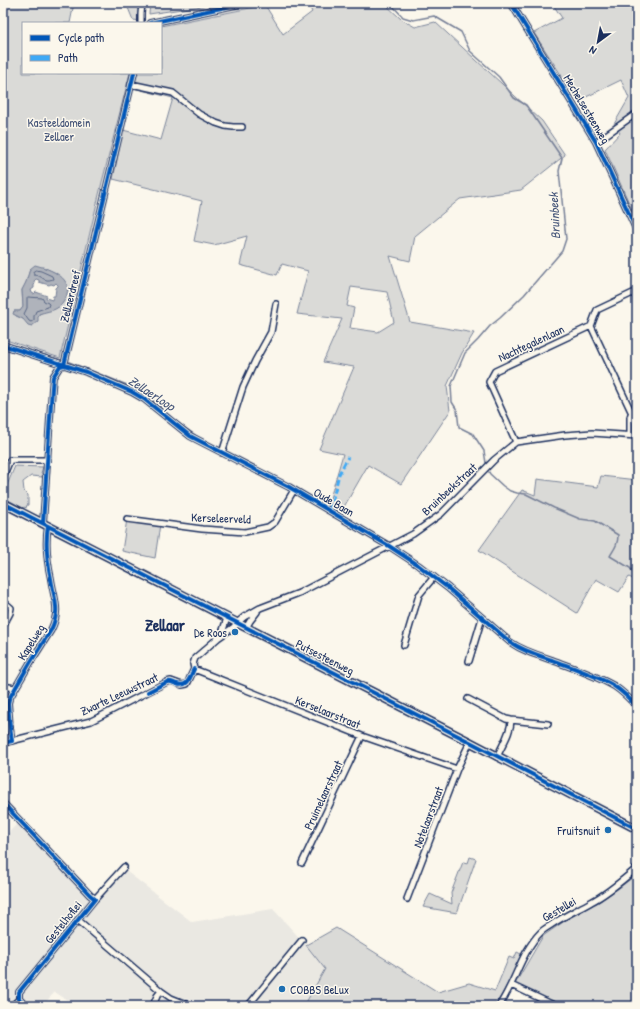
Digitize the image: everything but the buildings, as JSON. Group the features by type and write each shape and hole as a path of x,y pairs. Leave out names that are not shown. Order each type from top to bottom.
{"main road":[{"name":"Putsesteenweg","path":"3,503 637,829"}],"street":[{"path":"142,3 140,14 142,22"},
{"path":"155,22 245,3"},
{"name":"Mechelsesteenweg","path":"511,3 596,142 637,231"},
{"name":"Zellaerdreef","path":"46,525 47,460 54,377 60,366 64,365 134,74"},
{"path":"131,84 173,93 199,114 210,120 225,126 242,127"},
{"path":"596,142 637,113"},
{"path":"637,291 597,310 591,326 637,424"},
{"path":"222,453 243,387 271,332 276,304"},
{"name":"Nachtegalenlaan","path":"516,442 489,382 496,370 591,326"},
{"name":"Oude Baan","path":"3,344 86,372 132,392 144,399 190,436 294,490 389,546 448,588 515,646 597,678 619,690 637,706"},
{"path":"630,435 631,414"},
{"path":"516,442 564,435 592,433 637,436"},
{"name":"Bruinbeekstraat","path":"237,623 244,617 260,608 299,593 413,534 441,514 494,460 516,442"},
{"path":"3,477 10,460 47,460"},
{"name":"Kerseleerveld","path":"127,519 202,529 245,532 268,527 275,522 294,490"},
{"name":"Kapelweg","path":"12,741 8,703 10,695 51,630 57,614 47,555 46,525"},
{"path":"404,645 419,595 434,577"},
{"path":"3,601 11,608 3,626"},
{"path":"246,628 260,608"},
{"name":"Zwarte Leeuwstraat","path":"218,638 223,630 227,618"},
{"path":"469,661 482,618"},
{"name":"Zwarte Leeuwstraat","path":"3,743 90,721 168,682 182,685 187,684 194,669 193,664 195,658 237,623"},
{"name":"Kerselaarstraat","path":"194,669 362,736 457,769"},
{"path":"3,686 15,688"},
{"path":"468,699 506,719 548,724"},
{"path":"497,757 508,734 511,726 511,720"},
{"name":"Pruimelaarstraat","path":"302,863 362,736"},
{"name":"Notelaarstraat","path":"407,899 457,769 470,742"},
{"name":"Gestelhoflei","path":"3,803 90,896 95,899"},
{"name":"Gestelhoflei","path":"12,1006 19,999 19,992 95,899 124,867"},
{"name":"Gestellei","path":"499,1006 526,954 542,931 568,914 593,902 637,868"},
{"path":"78,920 161,991 171,998 191,1006"},
{"path":"248,1006 302,940"},
{"path":"511,985 556,1006"},
{"path":"152,1006 156,996 161,991"},
{"path":"19,999 26,1006"}],"shaded area":[{"path":"18,823 89,897 97,895 122,868 192,922 273,909 306,945 325,969 304,1006 76,1006 55,992 42,1006 28,1006 22,1001 18,1006 3,1006 3,838"}],"green space":[{"name":"Kasteeldomein Zellaer","path":"3,3 74,3 70,22 22,22 22,74 130,74 60,358 3,339","holes":["43,267 56,273 65,298 60,306 43,312 39,314 38,317 23,319 16,316 14,311 20,311 23,307 22,290 26,283 30,269"]},
{"path":"126,3 143,3 141,21 133,20"},
{"path":"150,3 222,3 149,14"},
{"path":"384,3 401,19 415,27 435,22 542,121 565,155 521,190 460,199 415,236 410,261 390,256 410,322 474,333 462,353 447,386 450,411 401,484 368,465 341,512 328,505 343,454 319,449 354,367 323,362 342,319 297,314 308,271 282,264 277,275 240,265 247,236 214,245 194,241 202,201 113,179 123,130 161,140 173,98 133,88 136,74 162,74 162,26 265,5 283,34 312,12 308,4","holes":["351,287 387,292 394,322 378,332 350,328 354,308 347,306"]},
{"path":"552,3 637,3 637,221 605,149 620,133 614,124 629,98 621,80 578,101 534,33 562,18"},
{"path":"15,466 43,467 41,473 42,477 31,476 23,482 24,491 28,495 28,505 26,508 23,508 3,497 3,491 5,490"},
{"path":"601,476 637,480 637,581 629,577 619,592 596,579 577,613 479,550 522,490 535,495 537,479 598,487"},
{"path":"127,519 160,524 155,558 122,551"},
{"path":"470,857 476,859 457,913 423,907 430,894 452,904 451,893 463,862 468,863"},
{"path":"637,874 637,1006 558,1006 515,984 543,936 569,918 597,903"},
{"path":"336,928 438,992 469,983 495,991 509,957 514,959 517,952 523,955 494,1006 304,1006 325,969 306,945"}],"water":[{"path":"35,265 48,269 60,276 67,285 67,292 63,303 53,310 39,314 38,321 32,326 28,325 23,319 13,314 14,311 20,311 23,307 22,290 30,269","holes":["36,279 39,280 39,282 49,285 54,285 56,283 58,285 55,296 53,296 52,300 46,298 47,296 36,292 34,294 32,293 31,290 34,288 34,281"]}],"waterway":[{"name":"Bruinbeek","path":"390,3 403,17 413,20 434,16 461,32 470,51 499,77 514,98 526,105 562,158 559,171 566,239 562,251 524,295 490,326 465,353 451,386 452,402 457,410 459,427 473,434 484,451 486,463"},
{"name":"Zellaerloop","path":"3,342 61,360"},
{"name":"Zellaerloop","path":"69,362 127,385 155,402 174,420 201,439"},
{"name":"Bruinbeek","path":"489,472 510,491 526,494 580,519 595,521 618,535 617,544 610,556 630,568 637,578"}],"marked path":[{"path":"330,510 339,474 348,457"}],"cycle path":[{"path":"155,22 245,3"},
{"path":"511,3 596,142 637,231"},
{"path":"43,523 53,377 60,366 64,365 134,74"},
{"path":"3,345 86,372 132,392 144,399 190,436 289,487 389,546 418,565 448,588 510,642 520,648 607,682 629,698 637,707"},
{"path":"3,503 637,829"},
{"path":"3,743 12,741 8,703 9,699 51,630 56,616 56,604 48,566 48,526"},
{"path":"148,692 167,682 181,685 184,684 188,681 194,669"},
{"path":"3,803 95,899 19,992 19,999 26,1006"}],"place":[{"name":"De Roos","path":"235,632"},
{"name":"Fruitsnuit","path":"608,830"},
{"name":"COBBS BeLux","path":"282,989"}],"district":[{"name":"Zellaar","path":"165,625"}]}
